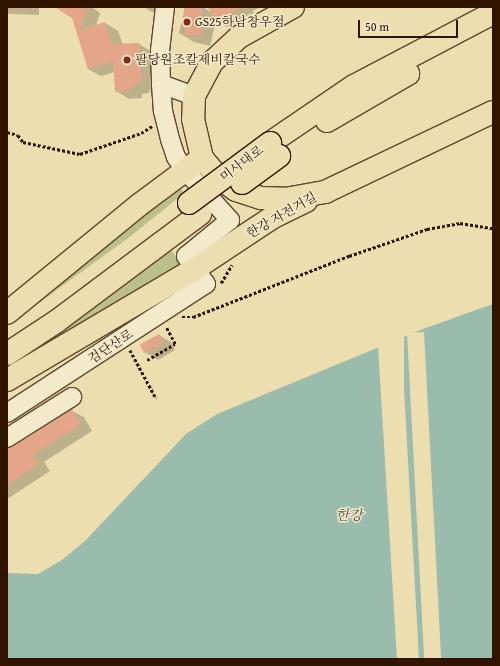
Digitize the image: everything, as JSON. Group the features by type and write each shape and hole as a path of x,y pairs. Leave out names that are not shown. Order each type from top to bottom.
{"main road":[{"path":"193,163 192,119 194,96 212,62 239,37 293,7"},
{"name":"미사대로","path":"7,339 194,209 274,150 354,86 493,13"},
{"path":"270,19 219,67 208,83 202,115 204,138 211,153 218,165 231,175 247,183 274,188 302,184 355,168"},
{"name":"미사대로","path":"274,150 320,126 430,62 493,30"},
{"path":"285,199 322,185 355,168 398,150 493,102"},
{"path":"7,380 193,270 273,217 493,112"},
{"path":"193,163 218,177 236,190 261,198 285,199 325,192"},
{"path":"7,313 193,163"},
{"name":"미사대로","path":"7,354 57,321 194,209"}],"street":[{"path":"165,7 160,51 161,84 163,112 174,153 193,163 230,220 186,256 189,260"},
{"path":"161,84 194,96"},
{"name":"검단산로","path":"9,412 206,284 201,277"},
{"path":"9,412 14,434 72,397"}],"path":[{"path":"7,132 18,135 22,142 80,154 141,133 154,126"},
{"path":"180,314 184,318 193,317 348,256 427,229 460,223 493,228"},
{"path":"219,284 234,263"},
{"path":"146,360 175,344 162,322"},
{"path":"127,344 156,398"}],"green space":[{"path":"176,185 183,191 178,198 131,236 7,326 7,317"},
{"path":"170,249 182,265 7,374 7,365"}],"water":[{"name":"한강","path":"493,304 493,659 7,659 7,573 38,574 62,560 85,541 186,434 217,414 423,329"}],"pier":[{"path":"424,332 441,659 424,659 407,333"},
{"path":"404,335 404,389 419,659 397,659 378,346"}],"building":[{"path":"55,7 87,7 80,30 105,22 112,44 139,43 142,81 137,82 136,86 130,87 130,91 115,92 113,61 88,69 72,18"},
{"path":"184,7 202,7 202,35 184,35"},
{"path":"208,7 242,7 215,21"},
{"path":"159,334 164,343 145,353 140,345"},
{"path":"72,409 81,424 33,455 39,464 7,485 7,448 13,447"}],"place":[{"name":"GS25하남창우점","path":"187,22"},
{"name":"팔당원조칼제비칼국수","path":"127,60"}]}
